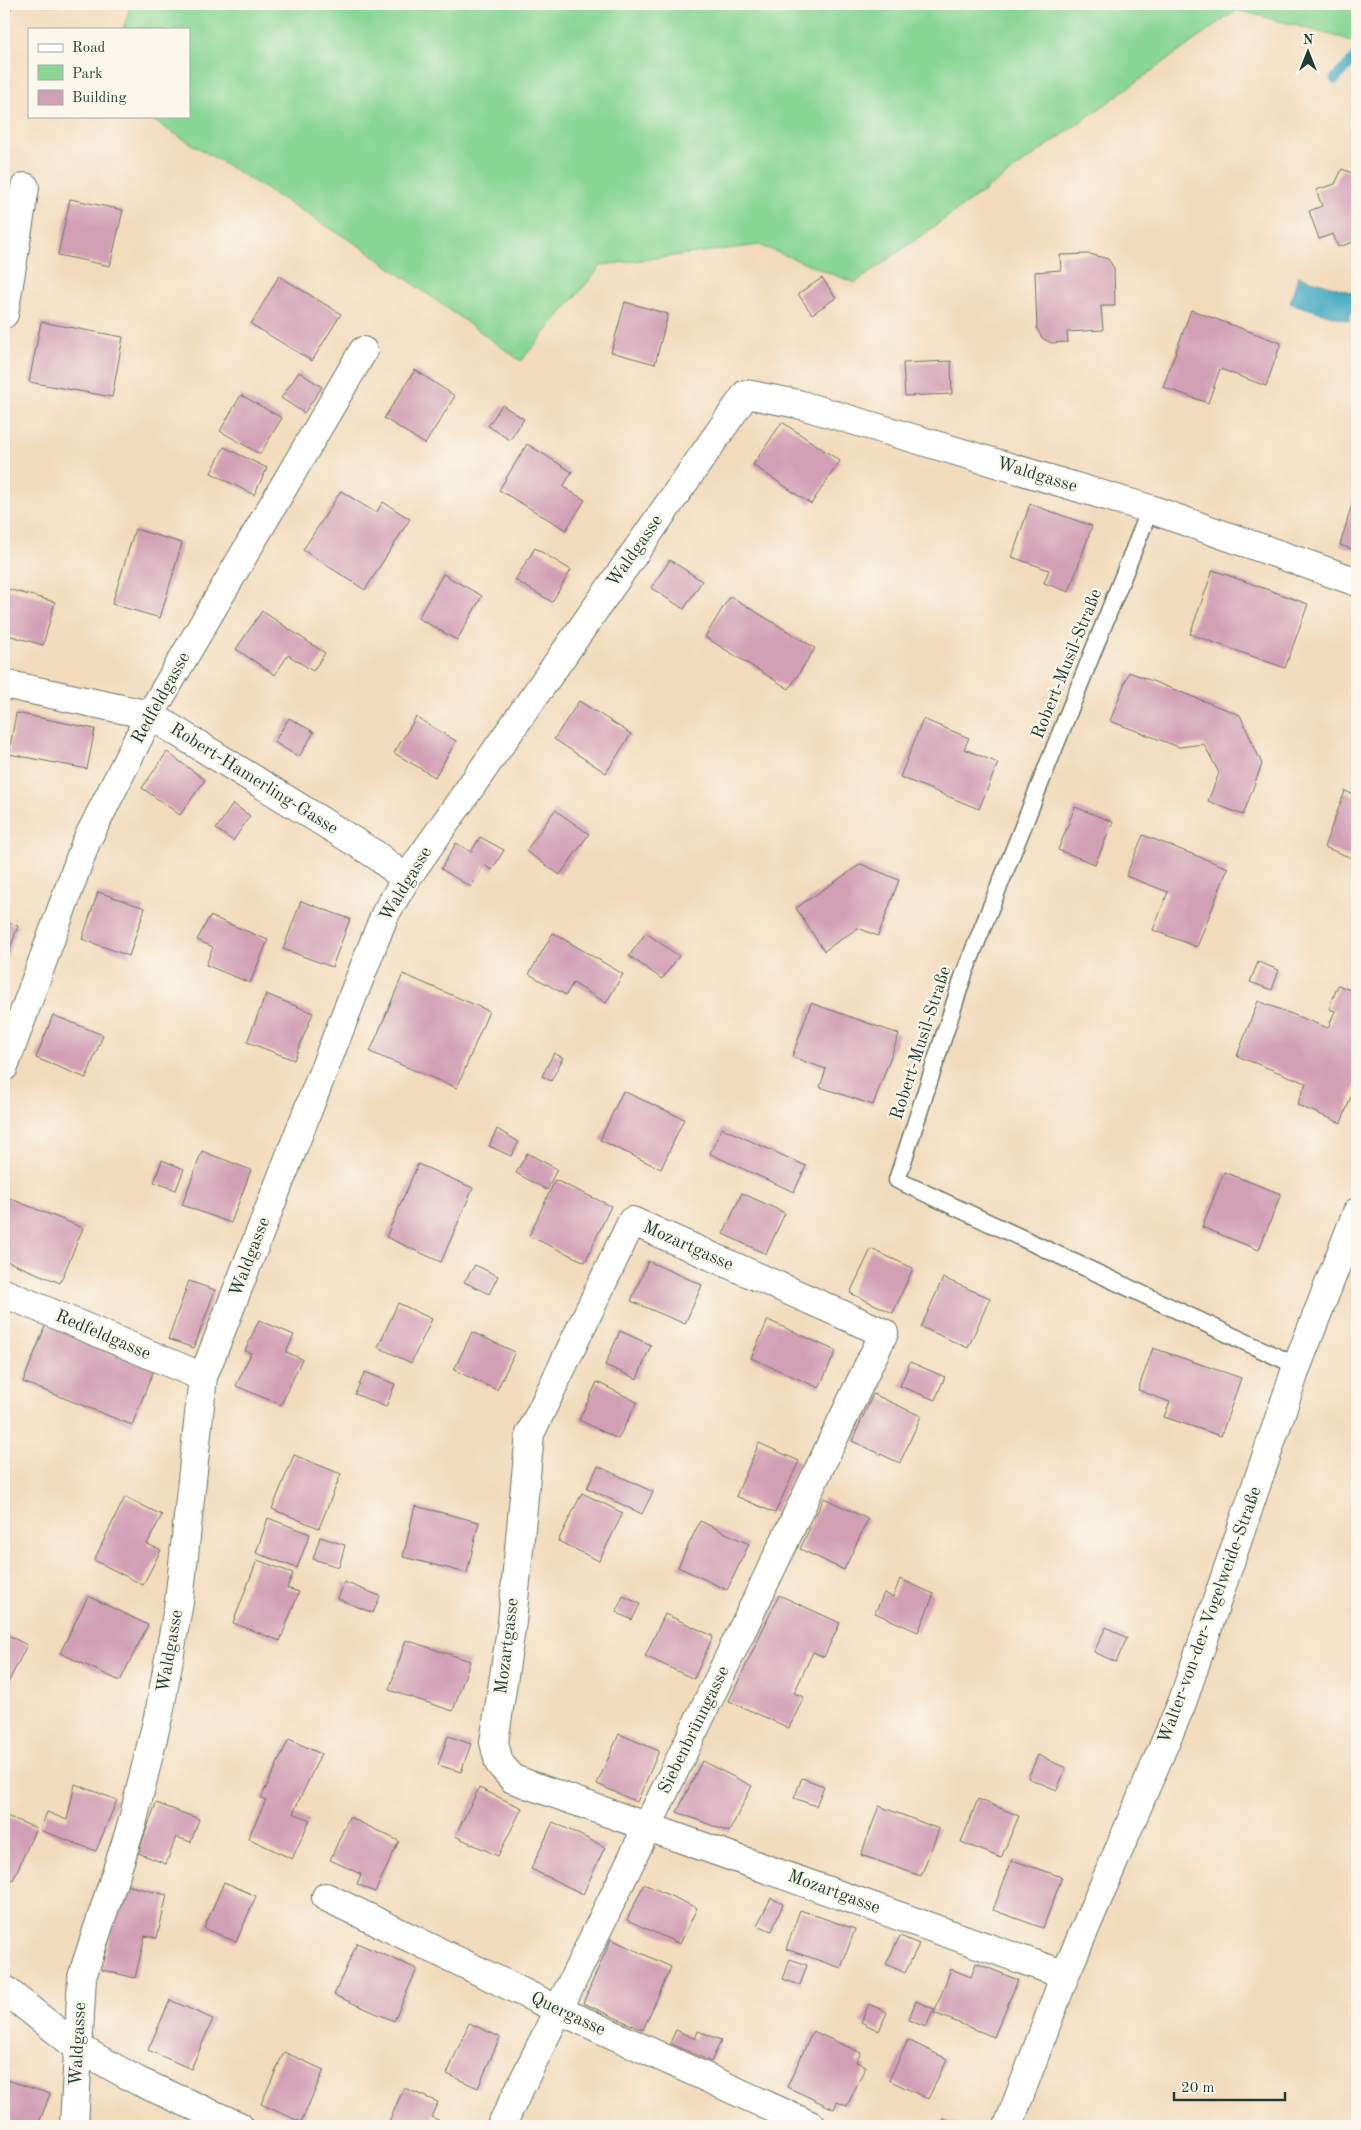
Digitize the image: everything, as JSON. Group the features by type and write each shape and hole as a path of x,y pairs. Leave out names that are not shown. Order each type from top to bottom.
{"street":[{"path":"4,314 25,187"},
{"name":"Redfeldgasse","path":"4,1067 86,842 150,714 363,351"},
{"name":"Waldgasse","path":"74,2126 82,1977 132,1824 160,1709 179,1602 203,1378 385,914 406,879 746,394 798,404 1150,509 1357,582"},
{"name":"Robert-Hamerling-Gasse","path":"4,684 14,684 150,714 376,855 406,879"},
{"name":"Walter-von-der-Vogelweide-Straße","path":"1008,2126 1065,1975 1182,1703 1297,1366 1357,1212"},
{"name":"Mozartgasse","path":"884,1334 632,1221 590,1305 530,1434 512,1622 494,1742 499,1763 513,1779 1065,1975"},
{"name":"Redfeldgasse","path":"4,1293 203,1378"},
{"name":"Siebenbrünngasse","path":"501,2126 648,1826 884,1334"},
{"name":"Quergasse","path":"326,1897 559,2010 812,2126"},
{"path":"4,1988 77,2047 138,2081 239,2126"}],"lane":[{"name":"Robert-Musil-Straße","path":"1150,509 964,974 897,1180 1297,1366"}],"green space":[{"path":"131,4 1357,4 1357,44 1343,38 1237,10 855,283 759,245 602,265 521,361 366,250 149,118 190,118 190,28 123,28"}],"water":[{"path":"1298,276 1357,294 1349,321 1290,303"}],"building":[{"path":"4,4 12,4 4,35"},
{"path":"1342,169 1357,175 1357,241 1338,247 1333,234 1319,239 1309,211 1322,206 1316,190 1335,184"},
{"path":"70,199 123,210 110,266 58,255"},
{"path":"1090,254 1108,259 1114,268 1115,306 1101,306 1103,330 1067,332 1068,342 1051,343 1042,338 1037,329 1035,272 1061,270 1060,255"},
{"path":"279,276 341,314 312,361 251,324"},
{"path":"822,278 836,298 812,314 798,294"},
{"path":"625,302 668,314 655,364 611,352"},
{"path":"1191,310 1281,343 1266,386 1220,369 1208,403 1163,387"},
{"path":"41,322 123,337 112,397 29,382"},
{"path":"951,361 952,394 905,396 903,363"},
{"path":"415,370 455,396 425,444 384,418"},
{"path":"299,372 322,387 304,413 281,398"},
{"path":"241,395 282,418 260,454 220,431"},
{"path":"502,405 524,419 510,440 488,426"},
{"path":"782,422 840,461 811,504 753,465"},
{"path":"527,444 572,472 563,487 585,500 566,530 499,490"},
{"path":"224,447 267,468 254,495 211,473"},
{"path":"341,491 376,513 383,502 410,519 365,590 303,550"},
{"path":"1353,501 1357,502 1357,551 1340,545"},
{"path":"1030,504 1092,526 1069,592 1044,583 1049,570 1012,557"},
{"path":"135,529 182,543 160,618 112,604"},
{"path":"535,548 571,570 552,602 515,580"},
{"path":"670,560 702,581 684,609 651,588"},
{"path":"1213,570 1308,604 1285,668 1190,634"},
{"path":"443,574 482,596 457,640 418,618"},
{"path":"4,588 55,602 43,645 4,634"},
{"path":"730,596 815,648 789,689 705,637"},
{"path":"262,611 325,653 313,671 288,655 275,675 236,649"},
{"path":"1129,672 1240,715 1262,764 1243,815 1208,801 1219,773 1204,744 1179,747 1110,721"},
{"path":"579,701 631,734 606,773 554,739"},
{"path":"16,713 95,729 87,769 9,754"},
{"path":"416,717 456,741 435,777 394,753"},
{"path":"289,718 314,732 299,757 274,742"},
{"path":"923,719 969,738 964,749 998,763 979,809 900,777"},
{"path":"167,752 205,780 180,815 142,788"},
{"path":"1345,791 1357,796 1357,860 1324,847"},
{"path":"233,804 250,816 233,841 216,829"},
{"path":"1075,807 1113,822 1095,864 1058,850"},
{"path":"555,810 589,834 560,875 526,851"},
{"path":"1143,835 1228,868 1197,947 1153,930 1168,892 1126,876"},
{"path":"480,837 504,850 492,870 484,865 471,887 441,869 456,843 471,852"},
{"path":"861,864 899,880 878,936 858,928 824,951 796,908"},
{"path":"98,892 145,908 129,956 82,939"},
{"path":"301,901 350,919 332,967 283,949"},
{"path":"210,916 268,940 250,983 206,965 213,947 197,940"},
{"path":"4,921 18,926 4,966"},
{"path":"553,933 623,974 606,1003 573,983 566,995 529,974"},
{"path":"646,933 679,956 662,979 629,956"},
{"path":"1258,962 1279,970 1272,990 1250,982"},
{"path":"403,974 489,1011 457,1088 370,1052"},
{"path":"1338,985 1357,993 1357,1081 1341,1123 1297,1105 1306,1083 1237,1056 1258,1001 1328,1028 1335,1011 1329,1009"},
{"path":"266,994 313,1013 294,1060 247,1042"},
{"path":"811,1003 899,1034 873,1105 820,1087 826,1069 792,1057"},
{"path":"53,1015 103,1035 86,1078 36,1058"},
{"path":"554,1053 563,1058 551,1081 542,1076"},
{"path":"623,1091 684,1119 661,1169 600,1140"},
{"path":"722,1128 806,1166 794,1192 710,1154"},
{"path":"497,1129 519,1142 511,1156 489,1146"},
{"path":"202,1151 251,1170 231,1223 182,1205"},
{"path":"527,1153 557,1169 547,1190 516,1173"},
{"path":"162,1160 184,1169 176,1190 154,1182"},
{"path":"418,1164 473,1188 441,1262 386,1237"},
{"path":"1224,1172 1281,1194 1259,1250 1202,1227"},
{"path":"555,1180 611,1206 585,1262 529,1236"},
{"path":"742,1193 785,1213 766,1254 723,1234"},
{"path":"4,1196 83,1228 60,1283 4,1260"},
{"path":"871,1249 913,1268 893,1313 850,1293"},
{"path":"648,1261 702,1285 685,1324 631,1301"},
{"path":"475,1265 498,1276 489,1294 464,1282"},
{"path":"943,1278 990,1298 968,1348 921,1327"},
{"path":"189,1281 215,1290 194,1348 168,1339"},
{"path":"398,1303 432,1319 411,1363 378,1347"},
{"path":"259,1320 294,1335 286,1352 302,1359 281,1405 236,1386 251,1353 245,1351"},
{"path":"768,1320 836,1351 819,1388 751,1358"},
{"path":"46,1324 155,1367 132,1425 23,1382"},
{"path":"620,1331 651,1345 637,1379 605,1365"},
{"path":"472,1332 515,1352 497,1390 454,1370"},
{"path":"1153,1348 1241,1378 1221,1436 1164,1417 1170,1402 1138,1390"},
{"path":"910,1362 945,1377 935,1400 900,1386"},
{"path":"365,1372 395,1384 386,1407 355,1394"},
{"path":"597,1382 637,1402 618,1439 579,1420"},
{"path":"873,1394 921,1416 900,1463 852,1441"},
{"path":"759,1443 799,1461 775,1513 736,1496"},
{"path":"294,1455 341,1474 319,1528 272,1509"},
{"path":"598,1466 653,1492 642,1514 587,1488"},
{"path":"582,1493 623,1513 599,1561 558,1541"},
{"path":"125,1497 162,1515 147,1544 161,1550 143,1585 94,1560"},
{"path":"824,1498 868,1519 844,1570 800,1549"},
{"path":"415,1506 479,1522 467,1573 403,1557"},
{"path":"268,1518 310,1534 297,1568 256,1553"},
{"path":"700,1521 749,1544 727,1590 678,1567"},
{"path":"320,1537 345,1545 339,1567 313,1559"},
{"path":"257,1560 293,1573 287,1588 299,1592 280,1641 233,1623"},
{"path":"900,1579 934,1594 918,1632 875,1613 884,1593 893,1597"},
{"path":"344,1582 380,1596 373,1613 338,1599"},
{"path":"779,1595 840,1623 824,1657 813,1652 794,1693 804,1697 789,1728 729,1701"},
{"path":"88,1596 148,1625 120,1681 60,1653"},
{"path":"623,1596 640,1604 632,1620 616,1612"},
{"path":"665,1614 713,1636 694,1679 645,1656"},
{"path":"1106,1627 1127,1638 1116,1662 1094,1652"},
{"path":"4,1633 27,1645 4,1691"},
{"path":"406,1640 470,1661 453,1711 389,1690"},
{"path":"619,1734 659,1751 637,1802 597,1784"},
{"path":"448,1736 471,1744 461,1772 438,1765"},
{"path":"289,1739 321,1754 293,1813 310,1820 292,1859 248,1838 266,1800 261,1798"},
{"path":"1038,1755 1066,1768 1057,1790 1028,1778"},
{"path":"702,1761 752,1786 729,1832 677,1812"},
{"path":"802,1778 824,1786 816,1806 794,1798"},
{"path":"75,1784 117,1800 96,1851 40,1830 47,1812 67,1820"},
{"path":"479,1788 522,1808 498,1856 455,1836"},
{"path":"978,1799 1019,1816 1001,1858 961,1842"},
{"path":"156,1803 199,1819 191,1842 176,1837 166,1864 138,1853"},
{"path":"879,1806 939,1829 921,1876 861,1855"},
{"path":"4,1815 36,1828 13,1880 4,1876"},
{"path":"349,1817 399,1841 375,1892 357,1884 361,1874 330,1860"},
{"path":"553,1822 605,1847 583,1894 531,1869"},
{"path":"1012,1860 1062,1877 1043,1928 993,1910"},
{"path":"224,1882 256,1896 236,1942 204,1928"},
{"path":"122,1884 167,1895 157,1938 145,1936 135,1978 102,1970"},
{"path":"644,1884 697,1908 680,1944 627,1920"},
{"path":"771,1898 783,1904 772,1931 757,1925"},
{"path":"800,1910 855,1929 841,1968 786,1949"},
{"path":"900,1936 919,1944 905,1973 886,1964"},
{"path":"611,1939 671,1967 643,2030 583,2003"},
{"path":"357,1943 417,1969 394,2021 334,1995"},
{"path":"790,1959 807,1965 800,1985 783,1979"},
{"path":"976,1963 1018,1980 994,2037 934,2013 951,1969 971,1977"},
{"path":"170,2000 213,2019 191,2069 148,2050"},
{"path":"916,2001 934,2009 926,2027 908,2020"},
{"path":"869,2004 887,2012 879,2031 861,2022"},
{"path":"469,2023 500,2037 478,2088 447,2074"},
{"path":"676,2030 695,2039 698,2031 721,2040 711,2062 670,2043"},
{"path":"813,2031 861,2053 856,2062 866,2066 847,2106 837,2102 834,2109 787,2087"},
{"path":"908,2040 947,2059 928,2099 889,2080"},
{"path":"284,2052 324,2070 301,2122 261,2104"},
{"path":"4,2079 50,2094 38,2126 4,2126"},
{"path":"404,2088 438,2102 431,2117 452,2126 387,2126"},
{"path":"943,2119 960,2126 940,2126"}],"waterway":[{"path":"1335,79 1357,56"}]}
